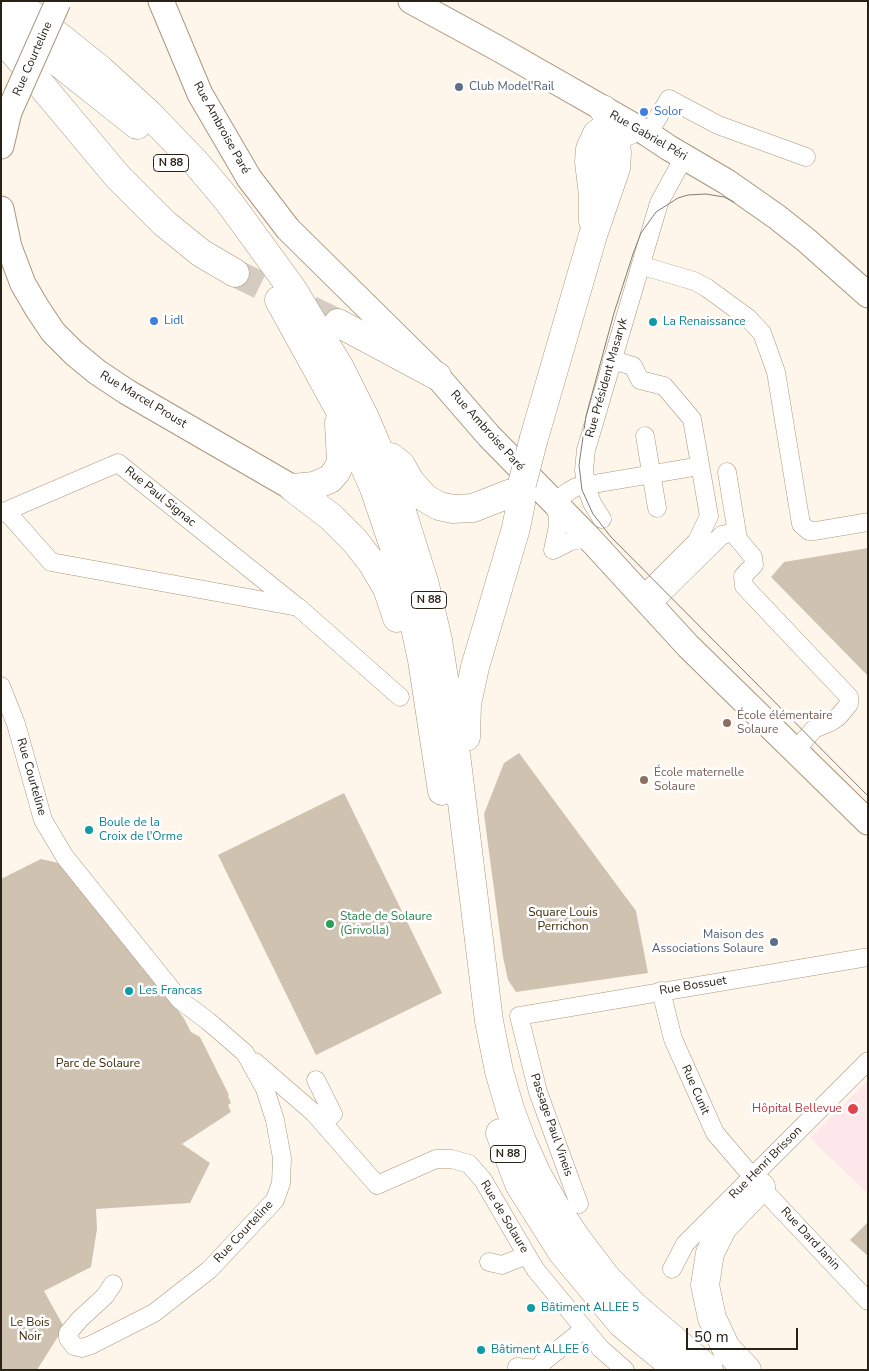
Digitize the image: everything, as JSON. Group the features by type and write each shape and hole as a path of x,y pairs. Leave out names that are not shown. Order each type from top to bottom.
{"highway":[{"name":"N 88","path":"15,1 101,70 149,114 197,164 229,202 293,290 340,368 365,418 393,483 425,584 440,649 457,762 489,1021 498,1070 522,1142 555,1206 576,1239 606,1277 634,1306 709,1370"},
{"name":"N 88","path":"1,17 137,126 214,211 279,300 339,409 374,488 395,550 410,604 422,660 441,784 471,1028 489,1106 520,1184 562,1252 622,1324 678,1370"},
{"path":"1,37 124,184 164,223 201,253 236,273"},
{"path":"457,762 467,735 467,704 474,666 516,528 521,503 520,487 593,235 616,168 623,126"},
{"path":"338,323 437,376"},
{"path":"293,488 314,486 330,479 336,472 341,462 339,409"},
{"path":"377,445 401,465 410,481 425,498 440,506 453,509 473,508 520,487"},
{"path":"293,488 331,516 355,541 372,563 387,588 405,642 422,660"},
{"path":"747,1370 726,1348 712,1318 705,1285 710,1253 723,1227 757,1182"}],"main road":[{"name":"Rue Ambroise Paré","path":"161,1 200,94 248,178 288,229 437,376 489,436 553,503 596,529 647,600 688,646 868,822"},
{"name":"Rue Gabriel Péri","path":"411,1 523,63 623,126 677,153 727,182 777,217 826,256 868,295"},
{"name":"Rue Courteline","path":"1,146 9,104 59,2"},
{"name":"Rue Marcel Proust","path":"2,219 9,247 23,284 53,332 74,353 97,372 127,392 293,488"}],"street":[{"path":"623,126 669,99 718,125 806,157"},
{"name":"Rue Président Masaryk","path":"596,529 592,503 586,486 584,470 586,450 659,203 677,153"},
{"path":"650,268 694,281 708,288 748,318 762,332 776,372 801,524 809,531 815,531 868,522"},
{"path":"612,360 633,366 640,380 664,386 692,419 709,516 696,541 647,600"},
{"path":"644,436 657,508"},
{"name":"Rue Paul Signac","path":"298,607 51,562 4,512 118,463 298,607 400,697"},
{"path":"596,529 553,550 558,516 553,503 576,487 700,466"},
{"path":"727,472 738,539 753,557 754,564 743,576 742,582 746,590 849,697 849,704 838,717 814,729 795,751"},
{"path":"647,600 722,535 736,532"},
{"name":"Rue Courteline","path":"1,686 16,724 43,820 65,857 180,1000 245,1053 265,1089 275,1120 282,1158 281,1183 275,1200 209,1270 154,1312 91,1345 82,1348 74,1346 68,1338 68,1333 105,1296 113,1284"},
{"name":"Rue Bossuet","path":"519,1016 868,957"},
{"name":"Rue Cunit","path":"661,991 673,1039 715,1133 757,1182"},
{"name":"Passage Paul Vineis","path":"519,1016 538,1092 579,1204"},
{"name":"Rue de Solaure","path":"245,1053 314,1113 377,1185 436,1159 452,1159 469,1164 483,1180 535,1269 601,1349 625,1370"},
{"name":"Rue Henri Brisson","path":"672,1269 685,1244 757,1182 868,1061"},
{"path":"316,1080 333,1114 323,1123"},
{"name":"Rue Dard Janin","path":"757,1182 868,1301"},
{"path":"495,1260 527,1255"},
{"path":"517,1367 546,1363 566,1340 584,1329"}],"shaded area":[{"name":"Hôpital Bellevue","path":"868,1080 868,1194 810,1138"}],"green space":[{"path":"868,548 868,676 771,577 784,562"},
{"name":"Square Louis Perrichon","path":"519,753 636,911 648,973 516,992 508,980 503,957 484,814 504,763"},
{"name":"Stade de Solaure (Grivolla)","path":"344,793 442,993 316,1055 218,855"},
{"name":"Parc de Solaure","path":"41,859 63,864 183,1017 191,1032 200,1037 229,1095 231,1103 228,1105 231,1112 182,1144 210,1163 190,1203 96,1209 97,1229 91,1267 44,1291 64,1327 37,1370 1,1370 1,879"},
{"path":"868,1222 868,1256 850,1240"}],"tunnel":[{"path":"235,273 338,323"}],"tram line":[{"path":"734,202 724,197 706,194 688,195 678,198 656,212 641,233 614,313 586,416 579,465 582,490 593,514 611,537 868,796"}],"place":[{"name":"Club Model'Rail","path":"459,87"},
{"name":"Solor","path":"644,112"},
{"name":"Lidl","path":"154,321"},
{"name":"La Renaissance","path":"653,322"},
{"name":"École élémentaire Solaure","path":"727,723"},
{"name":"École maternelle Solaure","path":"644,780"},
{"name":"Boule de la Croix de l'Orme","path":"89,830"},
{"name":"Stade de Solaure (Grivolla)","path":"330,924"},
{"name":"Maison des Associations Solaure","path":"774,942"},
{"name":"Les Francas","path":"129,991"},
{"name":"Hôpital Bellevue","path":"853,1109"},
{"name":"Bâtiment ALLEE 5","path":"531,1308"},
{"name":"Bâtiment ALLEE 6","path":"481,1350"}],"park label":[{"name":"Le Bois Noir","path":"30,1330"}]}
